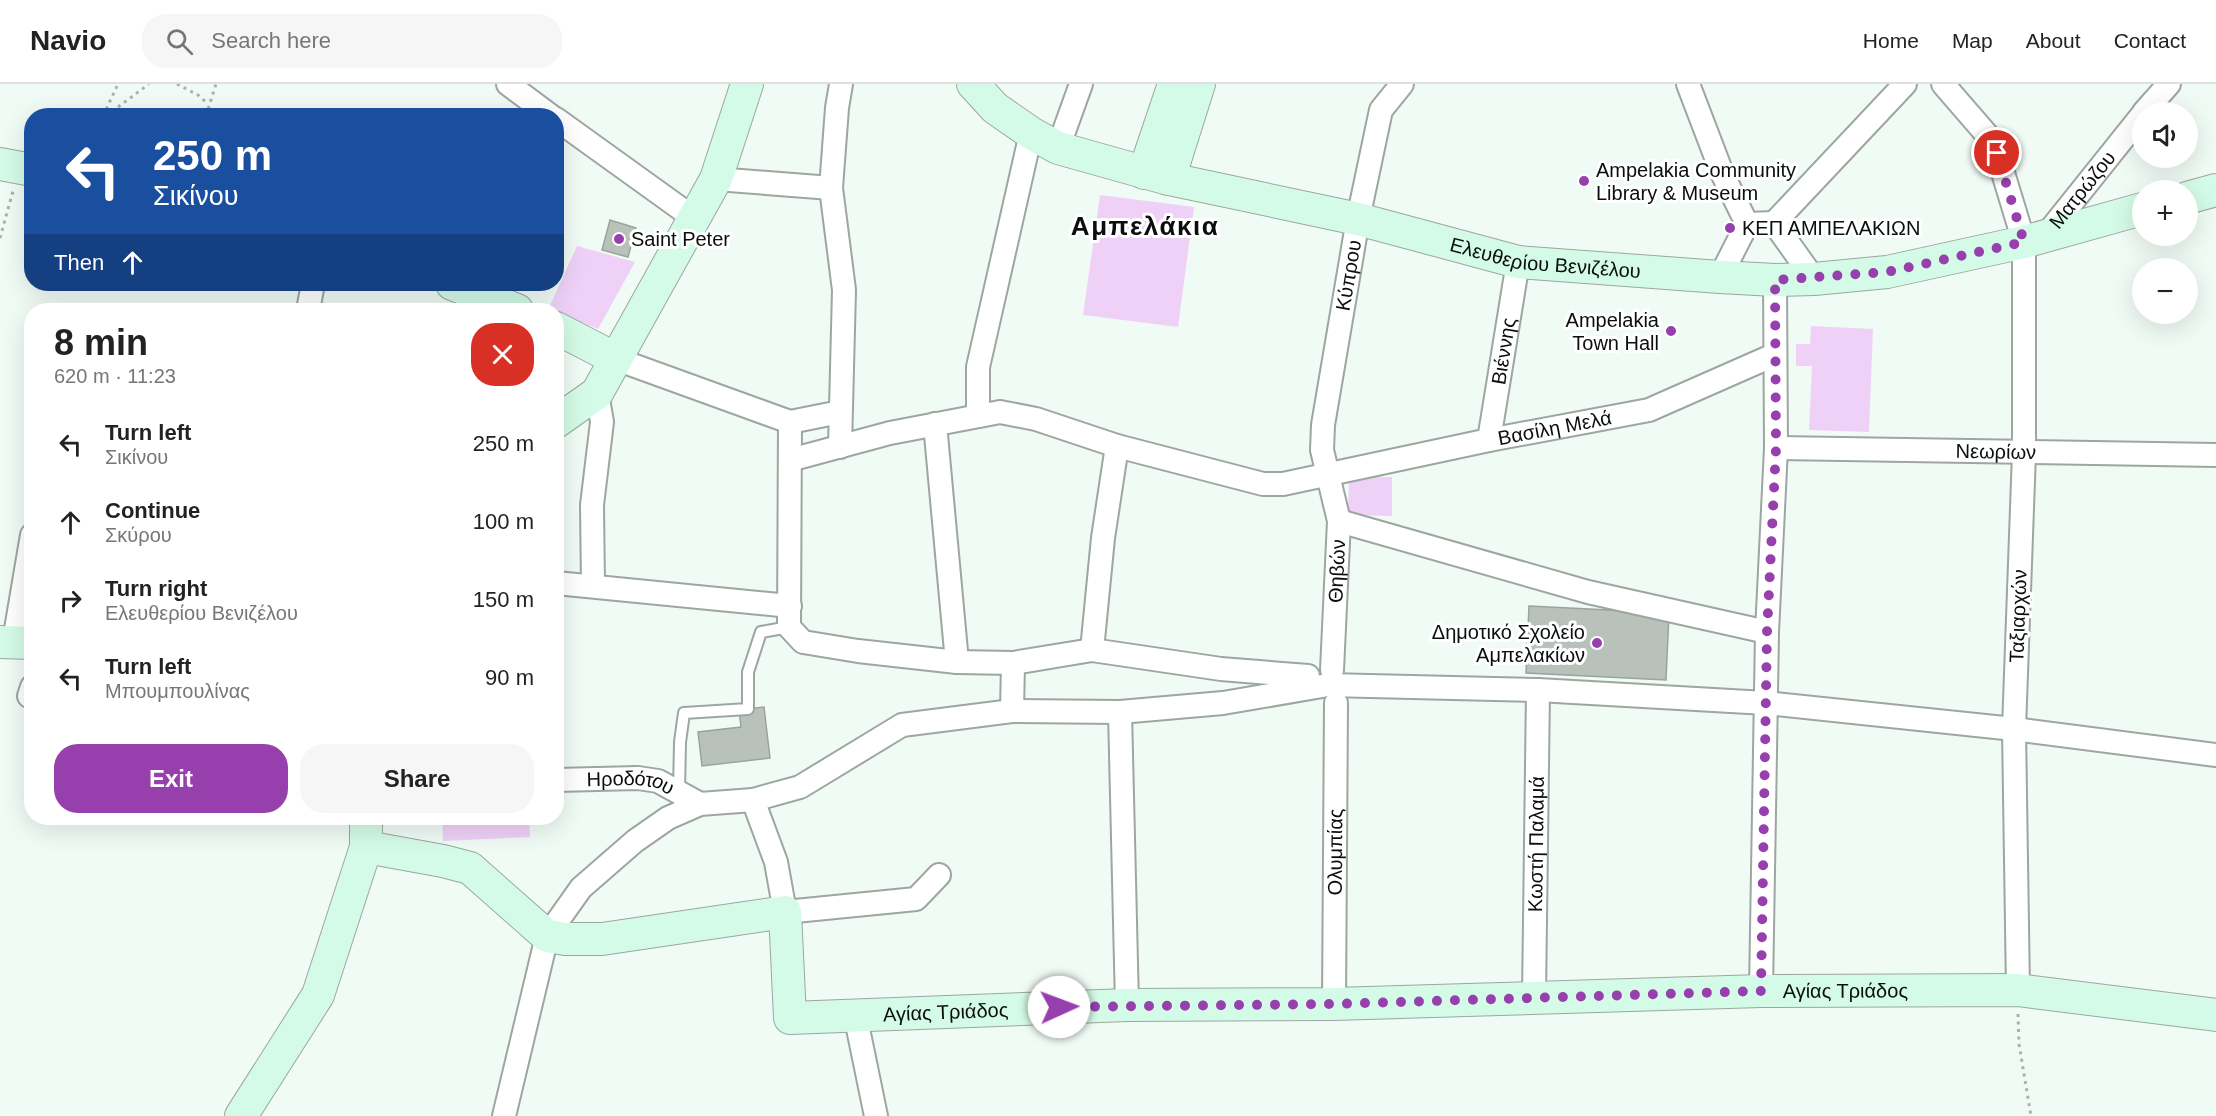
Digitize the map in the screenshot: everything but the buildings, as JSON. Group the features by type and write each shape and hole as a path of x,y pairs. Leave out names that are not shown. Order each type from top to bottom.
{"street":[{"path":"508,84 540,108"},
{"path":"564,416 597,393 695,219 716,179 747,84"},
{"path":"840,447 844,290 831,188 837,108 842,84"},
{"name":"Ελευθερίου Βενιζέλου","path":"973,84 995,108 1031,133 1058,148 1157,176 1358,219 1518,262 1720,277 1775,280 1814,279 1887,272 2035,238 2132,213"},
{"path":"1058,148 1081,84"},
{"path":"1157,176 1174,84"},
{"path":"1157,176 1199,84"},
{"name":"Κύπρου","path":"1328,474 1322,450 1323,425 1358,219 1382,110 1402,84"},
{"path":"1688,84 1722,173 1747,224"},
{"path":"1747,224 1774,223 1905,84"},
{"name":"Ταξιαρχών","path":"1943,84 1988,136 2035,238 2024,453 2014,729 2018,990"},
{"name":"Ματρώζου","path":"2153,102 2169,84"},
{"path":"564,125 695,219"},
{"name":"Ματρώζου","path":"2035,238 2132,127"},
{"path":"978,416 978,367 1031,133"},
{"path":"716,179 831,188"},
{"path":"2198,195 2216,190"},
{"path":"1774,223 1814,279"},
{"path":"1720,277 1747,224"},
{"name":"Βιέννης","path":"1489,440 1518,262"},
{"path":"1761,991 1767,632 1776,448 1775,280"},
{"path":"470,291 500,303"},
{"path":"564,332 616,359 790,422 840,412"},
{"name":"Βασίλη Μελά","path":"790,460 890,433 1000,412 1036,418 1117,446 1263,484 1282,484 1489,440 1649,411 1774,355"},
{"path":"593,585 592,505 602,422 597,393"},
{"path":"790,422 790,616 803,642 858,651 957,662 1013,663 1092,650 1221,669 1308,676"},
{"path":"935,423 957,662"},
{"path":"1092,650 1103,538 1117,446"},
{"name":"Νεωρίων","path":"1776,448 2216,455"},
{"name":"Θηβών","path":"1328,474 1339,520 1332,670"},
{"path":"1339,520 1588,592 1767,632"},
{"path":"564,583 593,585 790,616"},
{"path":"15,642 24,585"},
{"path":"1012,711 1013,663"},
{"path":"1221,669 1223,703"},
{"path":"504,1116 547,936 581,888 635,841 668,818 700,804 753,800 800,787 902,725 1012,711 1120,712 1223,703 1328,686 1538,690 1766,703 2014,729 2216,755"},
{"name":"Κωστή Παλαμά","path":"1534,997 1538,690"},
{"name":"Ολυμπίας","path":"1334,1004 1336,702"},
{"path":"1120,712 1127,1005"},
{"name":"Ηροδότου","path":"564,780 638,778 658,781 700,804"},
{"path":"753,800 776,862 785,912"},
{"path":"242,1116 318,994 366,832 443,861 470,868 547,936 565,939 602,939 785,912 916,899 939,874"},
{"name":"Αγίας Τριάδος","path":"785,912 790,1018 1127,1005 1334,1004 1761,991 2018,990 2216,1015"},
{"path":"855,1014 876,1116"}],"lane":[{"path":"680,793 680,742 684,713 748,709 748,672 761,632 790,616"}],"path":[{"path":"108,108 118,84"},
{"path":"116,108 149,84"},
{"path":"177,84 198,95 208,104"},
{"path":"207,108 216,84"},
{"path":"0,238 17,167"},
{"path":"2018,990 2019,1044 2031,1116"}],"shaded area":[{"path":"1100,195 1194,207 1178,327 1083,315"},
{"path":"577,246 635,262 598,329 564,316 564,303 551,303 557,291 564,291 564,275"},
{"path":"1811,326 1873,329 1869,432 1809,430 1812,366 1796,366 1796,344 1810,344"},
{"path":"1349,477 1392,477 1392,516 1348,515"},
{"path":"442,825 529,825 530,837 443,841"}],"place":[{"name":"Ampelakia Community Library & Museum","path":"1584,181"},
{"name":"ΚΕΠ ΑΜΠΕΛΑΚΙΩΝ","path":"1730,228"},
{"name":"Saint Peter","path":"619,239"},
{"name":"Ampelakia Town Hall","path":"1671,331"},
{"name":"Δημοτικό Σχολείο Αμπελακίων","path":"1597,643"}],"district":[{"name":"Αμπελάκια","path":"1145,226"}],"route":[{"path":"1059,1007 1334,1004 1761,991 1767,632 1776,448 1775,280 1887,272 2024,242 1997,153"}]}
